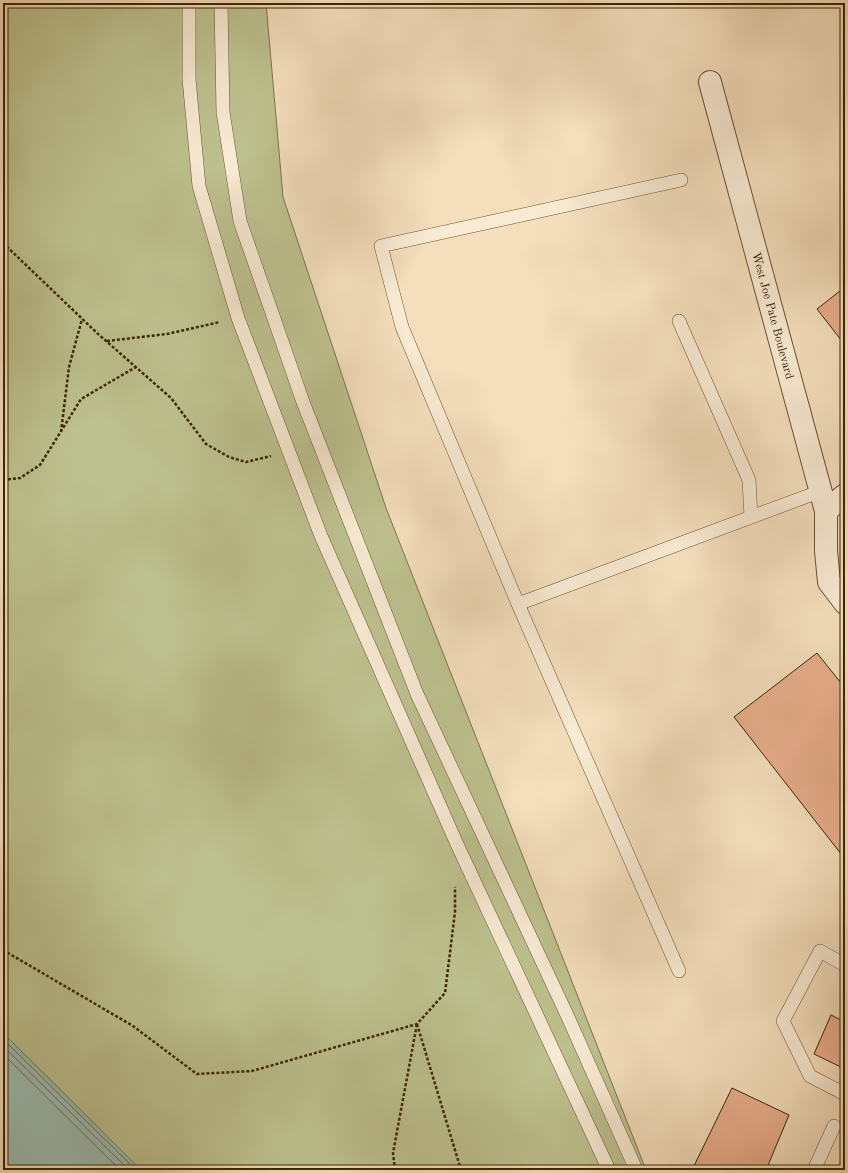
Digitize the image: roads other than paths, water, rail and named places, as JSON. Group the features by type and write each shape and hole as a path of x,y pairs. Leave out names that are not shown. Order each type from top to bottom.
{"street":[{"name":"West Joe Pate Boulevard","path":"710,82 836,554 829,582 845,603"},
{"path":"823,501 845,495"}],"lane":[{"path":"189,3 189,79 200,186 238,318 321,536 452,835 609,1170"},
{"path":"221,3 223,112 240,221 303,402 417,694 567,1015 634,1165"},
{"path":"679,971 518,604 402,327 381,246 681,180"},
{"path":"679,321 749,480 751,517"},
{"path":"518,604 751,517 823,501"},
{"path":"845,965 820,951 783,1021 810,1076 845,1094"},
{"path":"814,1170 834,1126"}],"water":[{"path":"3,1033 141,1170 3,1170"}]}
